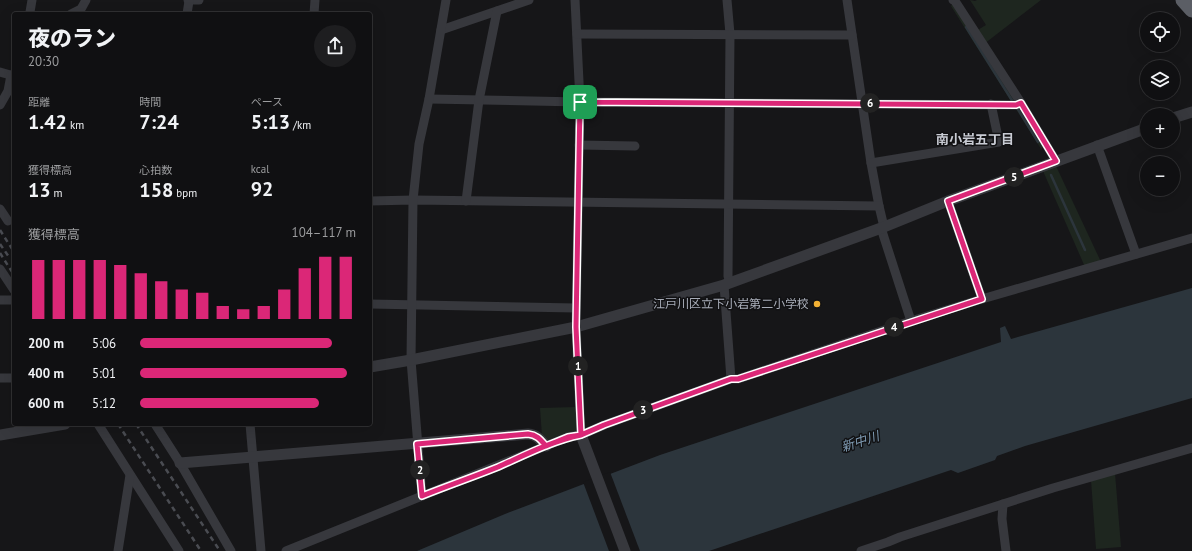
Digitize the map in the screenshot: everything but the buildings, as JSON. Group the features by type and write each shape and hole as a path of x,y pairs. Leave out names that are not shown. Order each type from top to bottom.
{"highway":[{"path":"1183,0 1192,10"}],"street":[{"path":"30,12 32,0"},
{"path":"75,12 81,9 86,0"},
{"path":"187,12 189,0 199,0"},
{"path":"314,12 315,0"},
{"path":"422,496 411,360 413,200 419,144 430,99 446,0"},
{"path":"441,30 529,0"},
{"path":"575,0 580,102 576,327 581,435 625,551"},
{"path":"728,0 730,34 727,284 731,379"},
{"path":"847,0 882,227 911,321"},
{"path":"954,0 1021,103 1056,161"},
{"path":"466,201 479,100 497,11"},
{"path":"577,34 852,35"},
{"path":"0,72 12,76"},
{"path":"0,105 8,91 12,79"},
{"path":"430,99 580,102 1016,105 1021,103"},
{"path":"871,163 999,142 990,104"},
{"path":"1180,116 1192,112"},
{"path":"372,367 576,327 727,284 1097,145 1140,130"},
{"path":"579,145 636,146"},
{"path":"1097,145 1136,254"},
{"path":"372,201 413,200 879,206"},
{"path":"948,201 982,299"},
{"path":"0,209 8,221"},
{"path":"286,551 495,468 568,437 581,435 604,425 731,379 738,379 911,321 982,299 1192,238"},
{"path":"0,268 12,287"},
{"path":"0,300 12,300"},
{"path":"372,304 576,308"},
{"path":"0,378 12,378"},
{"path":"0,435 49,426"},
{"path":"99,426 179,551"},
{"path":"155,426 180,463 231,551"},
{"path":"250,426 261,551"},
{"path":"180,463 528,434 534,434 546,446"},
{"path":"861,551 1003,504 1192,448"},
{"path":"118,551 130,475"},
{"path":"1003,504 1002,519 1006,551"}],"shaded area":[{"path":"970,0 1041,0 984,44 976,31 986,25"},
{"path":"954,3 1043,147 1041,149 951,6"},
{"path":"1056,166 1101,262 1085,267 1043,171"},
{"path":"577,407 576,435 549,442 542,436 540,408"},
{"path":"1115,473 1121,547 1096,549 1091,480"}],"water":[{"name":"新中川","path":"1192,288 1192,398 1025,446 997,456 995,460 958,473 951,470 709,551 417,551 505,514 660,455 1001,342 1000,328 1005,326 1011,339"}],"pier":[{"path":"610,472 640,551 609,551 583,482"}],"waterway":[{"path":"966,27 1013,102"},
{"path":"1016,106 1038,142"},
{"path":"1051,175 1085,250"}],"railway":[{"path":"0,230 12,249"},
{"path":"0,244 9,257"},
{"path":"0,253 12,272"},
{"path":"119,426 201,551"},
{"path":"137,426 220,551"}],"place":[{"name":"江戸川区立下小岩第二小学校","path":"817,304"}],"district":[{"name":"南小岩五丁目","path":"975,139"}],"route":[{"path":"580,102 576,327 581,435 568,437 495,468 422,496 417,444 534,434 546,446 568,437 581,435 604,425 731,379 738,379 911,321 982,299 948,201 1056,161 1021,103 1016,105 580,102"}]}
